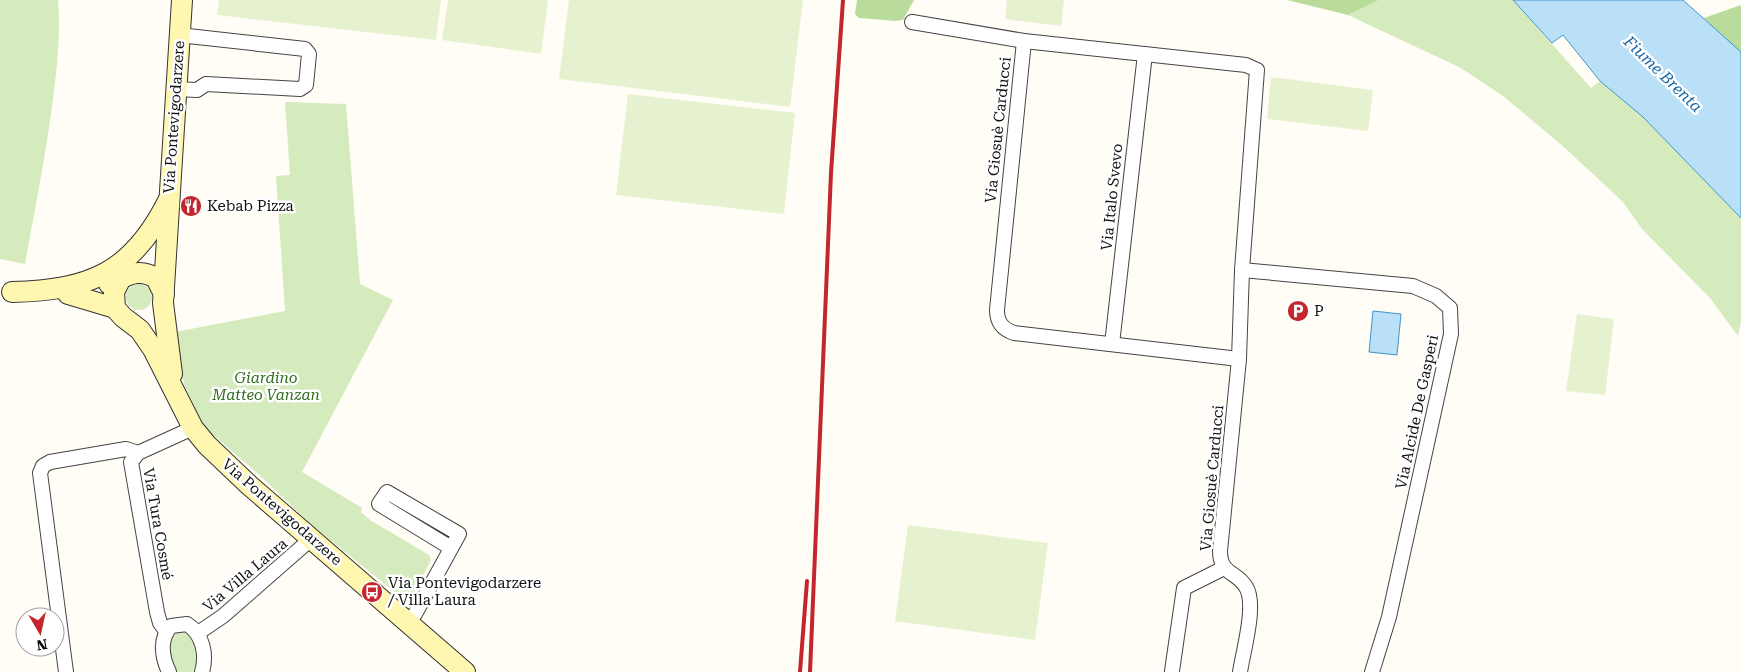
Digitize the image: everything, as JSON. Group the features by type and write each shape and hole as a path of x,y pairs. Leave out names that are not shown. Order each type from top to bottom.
{"main road":[{"name":"Via Pontevigodarzere","path":"174,388 164,298 182,0"},
{"path":"4,295 43,290 95,278 115,268 131,256 142,244 169,199"},
{"path":"122,314 114,292 150,248 158,220"},
{"path":"126,276 140,272 156,278 164,298"},
{"name":"Via Pontevigodarzere","path":"4,295 40,298 68,294 108,284 126,276"},
{"name":"Via Pontevigodarzere","path":"68,294 143,322 156,316 164,298"},
{"name":"Via Pontevigodarzere","path":"122,314 140,330 153,349 193,428 227,465 465,672"}],"street":[{"path":"912,22 1024,41"},
{"path":"176,89 197,90 206,84 300,88 306,85 309,54 304,49 180,35"},
{"name":"Via Giosuè Carducci","path":"1239,359 1014,333 1002,326 997,316 1024,41 1246,66 1257,70 1242,270 1239,359 1220,551 1224,568 1246,587 1251,604 1240,672"},
{"name":"Via Italo Svevo","path":"1112,344 1144,54"},
{"name":"Via Alcide De Gasperi","path":"1242,270 1413,286 1436,296 1450,308 1451,334 1389,617 1372,672"},
{"name":"Via Tura Cosmé","path":"166,631 160,623 157,612 131,462 138,453 193,428"},
{"path":"66,672 40,473 43,466 50,462 126,448 138,453"},
{"path":"407,622 415,614 451,548 458,534 387,492 379,504 451,548"},
{"name":"Via Villa Laura","path":"198,633 223,616 311,539"},
{"name":"Via Giosuè Carducci","path":"1172,671 1184,588 1224,568"},
{"name":"Via Villa Laura","path":"166,631 171,626 187,624 198,633 203,648 202,672"},
{"path":"166,631 162,650 169,672"}],"green space":[{"path":"0,0 58,0 59,37 53,99 25,264 0,259"},
{"path":"219,0 441,0 436,40 217,15"},
{"path":"448,0 548,0 541,54 442,40"},
{"path":"569,0 803,0 790,107 559,79"},
{"path":"857,0 914,0 903,20 895,21 859,18 855,14"},
{"path":"1007,0 1064,0 1061,26 1005,19"},
{"path":"1287,0 1379,0 1348,15"},
{"path":"1379,0 1513,0 1591,88 1600,81 1643,117 1741,218 1741,321 1738,336 1710,298 1642,229 1623,202 1565,148 1503,96 1461,68 1348,15"},
{"path":"1741,5 1741,52 1735,49 1704,18"},
{"path":"1271,77 1373,90 1368,131 1267,119"},
{"path":"628,94 795,113 784,214 616,195"},
{"name":"Giardino Matteo Vanzan","path":"285,102 346,104 360,284 393,300 302,472 362,508 361,512 370,520 429,555 431,560 413,595 409,598 401,597 314,527 256,472 204,427 184,384 175,332 285,311 276,176 290,175"},
{"path":"139,284 148,288 152,297 148,306 139,310 130,306 126,297 130,288"},
{"path":"1577,314 1614,319 1605,395 1566,391"},
{"path":"908,525 1048,543 1035,640 895,621"},
{"path":"177,630 187,631 196,646 197,668 193,672 176,672 171,662 169,644 170,639"}],"water":[{"name":"Fiume Brenta","path":"1513,0 1683,0 1741,52 1741,218 1643,117 1600,81 1563,35 1552,43"},
{"path":"1373,311 1401,314 1397,355 1369,352"}],"railway":[{"path":"810,672 831,173 843,0"},
{"path":"800,672 807,581"}],"place":[{"name":"Kebab Pizza","path":"191,206"},
{"name":"P","path":"1298,311"},
{"name":"Via Pontevigodarzere / Villa Laura","path":"372,592"}]}
